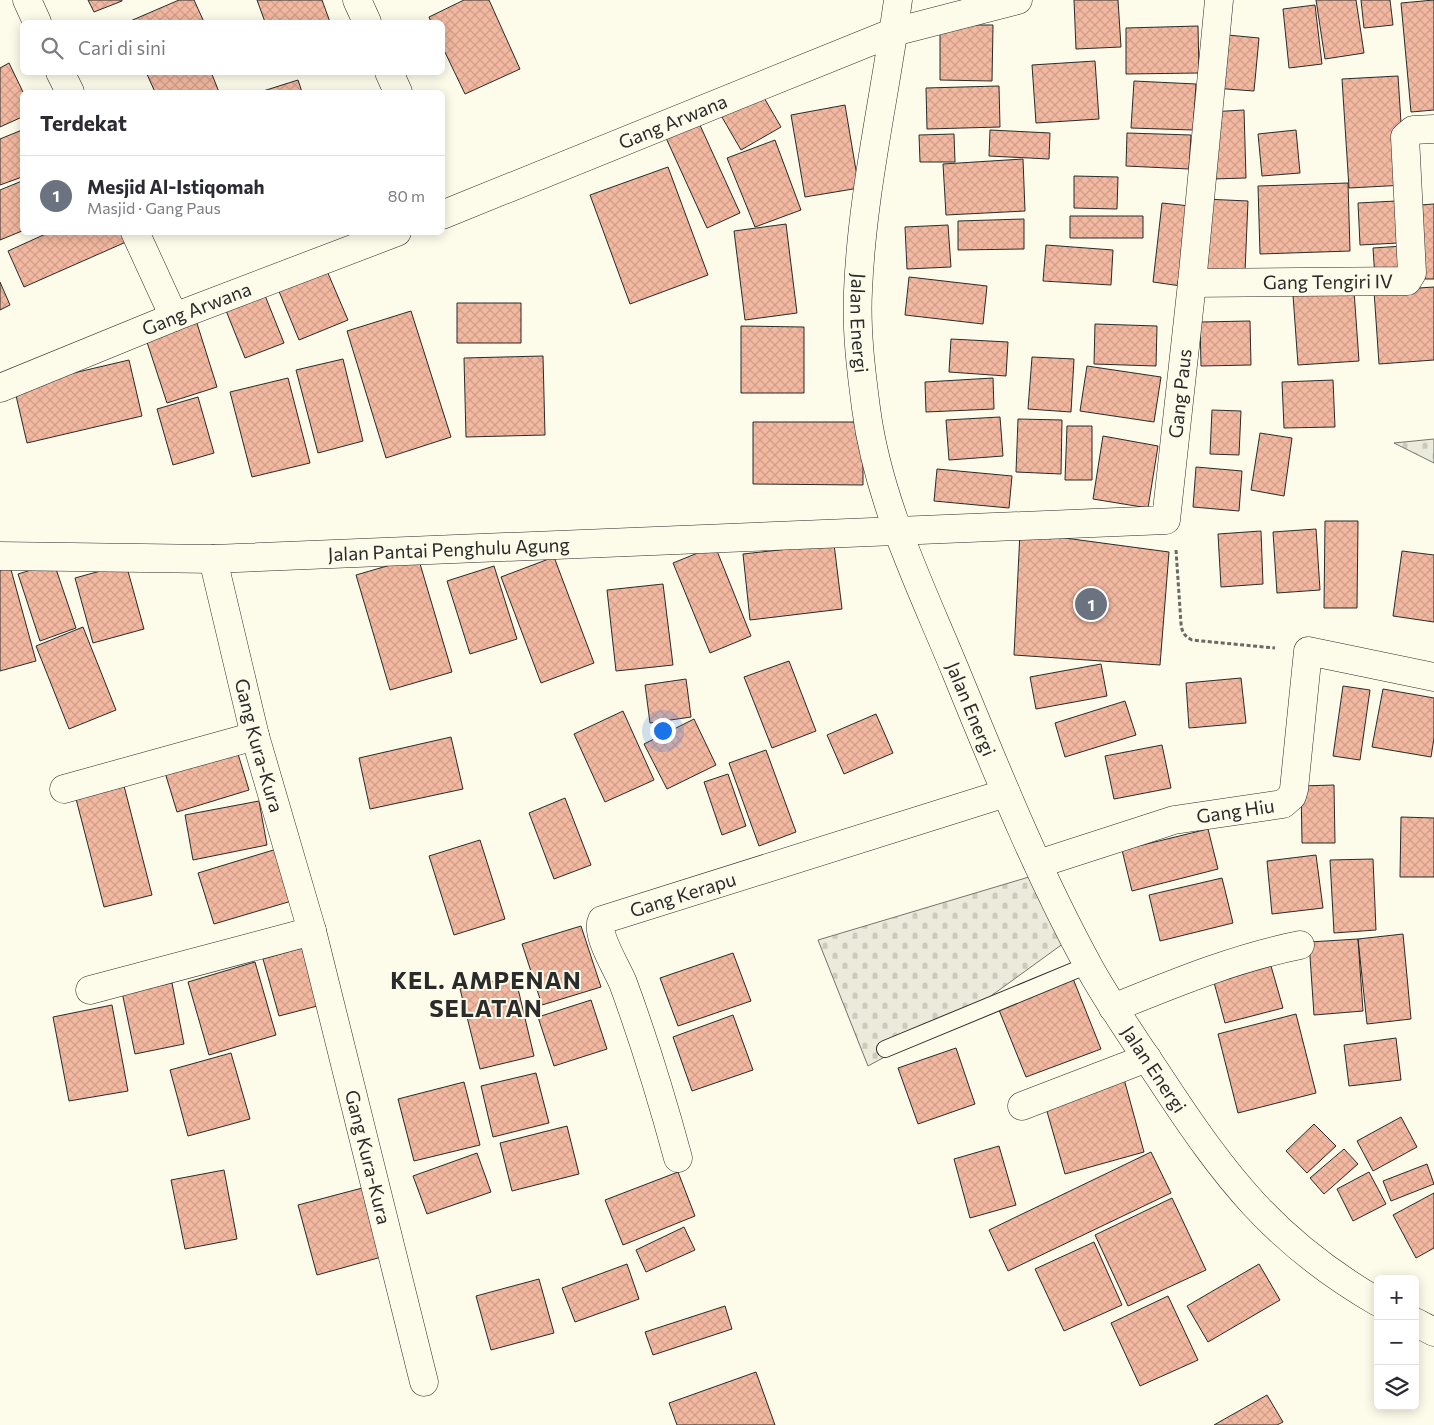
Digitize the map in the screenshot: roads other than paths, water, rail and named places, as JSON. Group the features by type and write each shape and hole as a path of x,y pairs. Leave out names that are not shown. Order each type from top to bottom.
{"main road":[{"path":"27,0 36,20"},
{"path":"357,0 366,20"},
{"name":"Jalan Energi","path":"898,0 869,176 858,294 866,413 875,457 898,531 1006,793 1038,864 1088,965 1113,1008 1203,1143 1253,1205 1305,1254 1374,1299"},
{"name":"Gang Arwana","path":"446,206 894,32 1018,0"},
{"name":"Gang Paus","path":"898,531 1166,520 1192,283 1219,0"},
{"path":"62,75 69,90"},
{"path":"390,75 397,90"},
{"name":"Gang Tengiri IV","path":"1192,283 1408,281 1412,273 1405,138 1413,130 1434,129"},
{"path":"136,235 174,317"},
{"name":"Gang Arwana","path":"0,388 174,317 389,235"},
{"name":"Jalan Pantai Penghulu Agung","path":"0,556 212,558 898,531"},
{"name":"Gang Kura-Kura","path":"212,558 256,736 312,931 424,1382"},
{"name":"Gang Hiu","path":"1038,864 1174,820 1283,804 1292,796 1294,789 1308,651 1434,677"},
{"path":"64,789 256,736"},
{"name":"Gang Kerapu","path":"678,1158 664,1106 622,982 601,935 602,920 1006,793"},
{"path":"90,990 312,931"},
{"path":"1113,1008 1222,964 1300,945"},
{"path":"1022,1106 1147,1058"},
{"path":"1419,1324 1434,1332"}],"lane":[{"path":"885,1049 1088,965"}],"place":[{"name":"Mesjid Al-Istiqomah","path":"1091,604"}],"district":[{"name":"KEL. AMPENAN SELATAN","path":"486,995"}]}
